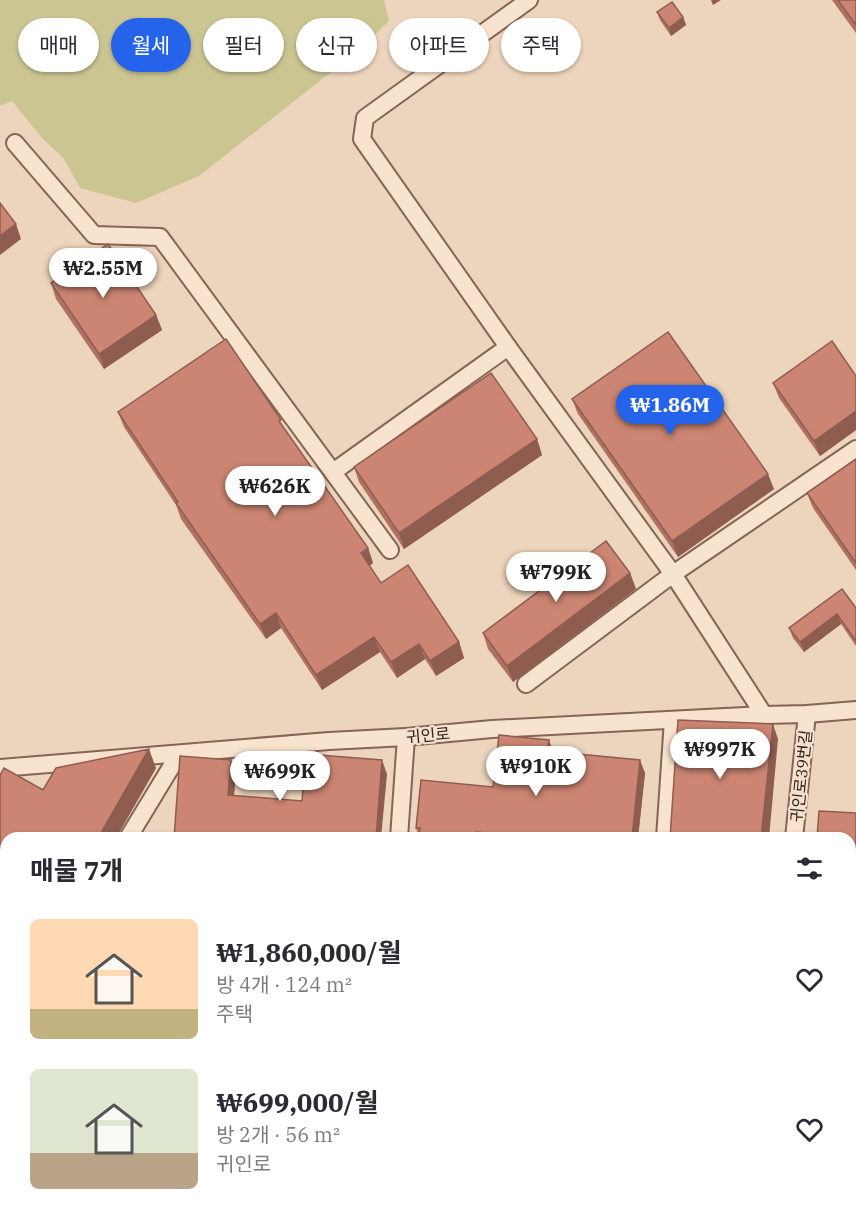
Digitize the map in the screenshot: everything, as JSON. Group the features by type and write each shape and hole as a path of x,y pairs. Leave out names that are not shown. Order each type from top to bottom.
{"street":[{"path":"529,0 365,118 362,139 508,347 673,574 764,715"},
{"path":"15,143 94,235 160,237 390,550"},
{"path":"333,472 508,347"},
{"path":"526,684 673,574 856,449"},
{"name":"귀인로","path":"0,768 492,729 856,710"},
{"name":"귀인로39번길","path":"795,832 807,714"},
{"path":"665,832 673,720"},
{"path":"399,832 406,737"},
{"path":"132,832 179,754"}],"shaded area":[{"path":"0,0 384,0 389,21 377,33 377,18 296,18 296,72 331,72 199,176 136,203 80,188 64,159 42,138 12,101 0,106"}],"building":[{"path":"838,0 856,0 856,25"},
{"path":"672,2 683,17 669,28 657,12"},
{"path":"0,203 16,224 0,236"},
{"path":"108,244 156,315 99,354 51,283"},
{"path":"668,332 768,474 672,541 572,399"},
{"path":"226,339 281,420 279,421 368,548 361,553 381,583 408,565 459,642 430,661 419,644 391,662 374,637 316,675 276,613 260,624 176,503 178,502 118,412"},
{"path":"832,341 856,376 856,411 814,441 773,383"},
{"path":"491,373 537,439 399,533 354,467"},
{"path":"856,459 856,563 807,493"},
{"path":"606,541 630,573 507,666 483,633"},
{"path":"842,589 856,608 856,641 837,614 800,642 789,628"},
{"path":"678,720 773,724 762,832 670,832"},
{"path":"499,735 549,740 547,751 640,760 633,832 420,832 420,828 416,828 421,780 493,787"},
{"path":"149,749 101,832 0,832 0,775 4,768 43,790 56,768"},
{"path":"306,754 382,760 376,832 174,832 180,756 231,760 228,795 302,801"},
{"path":"819,811 856,813 856,832 817,832"}]}
